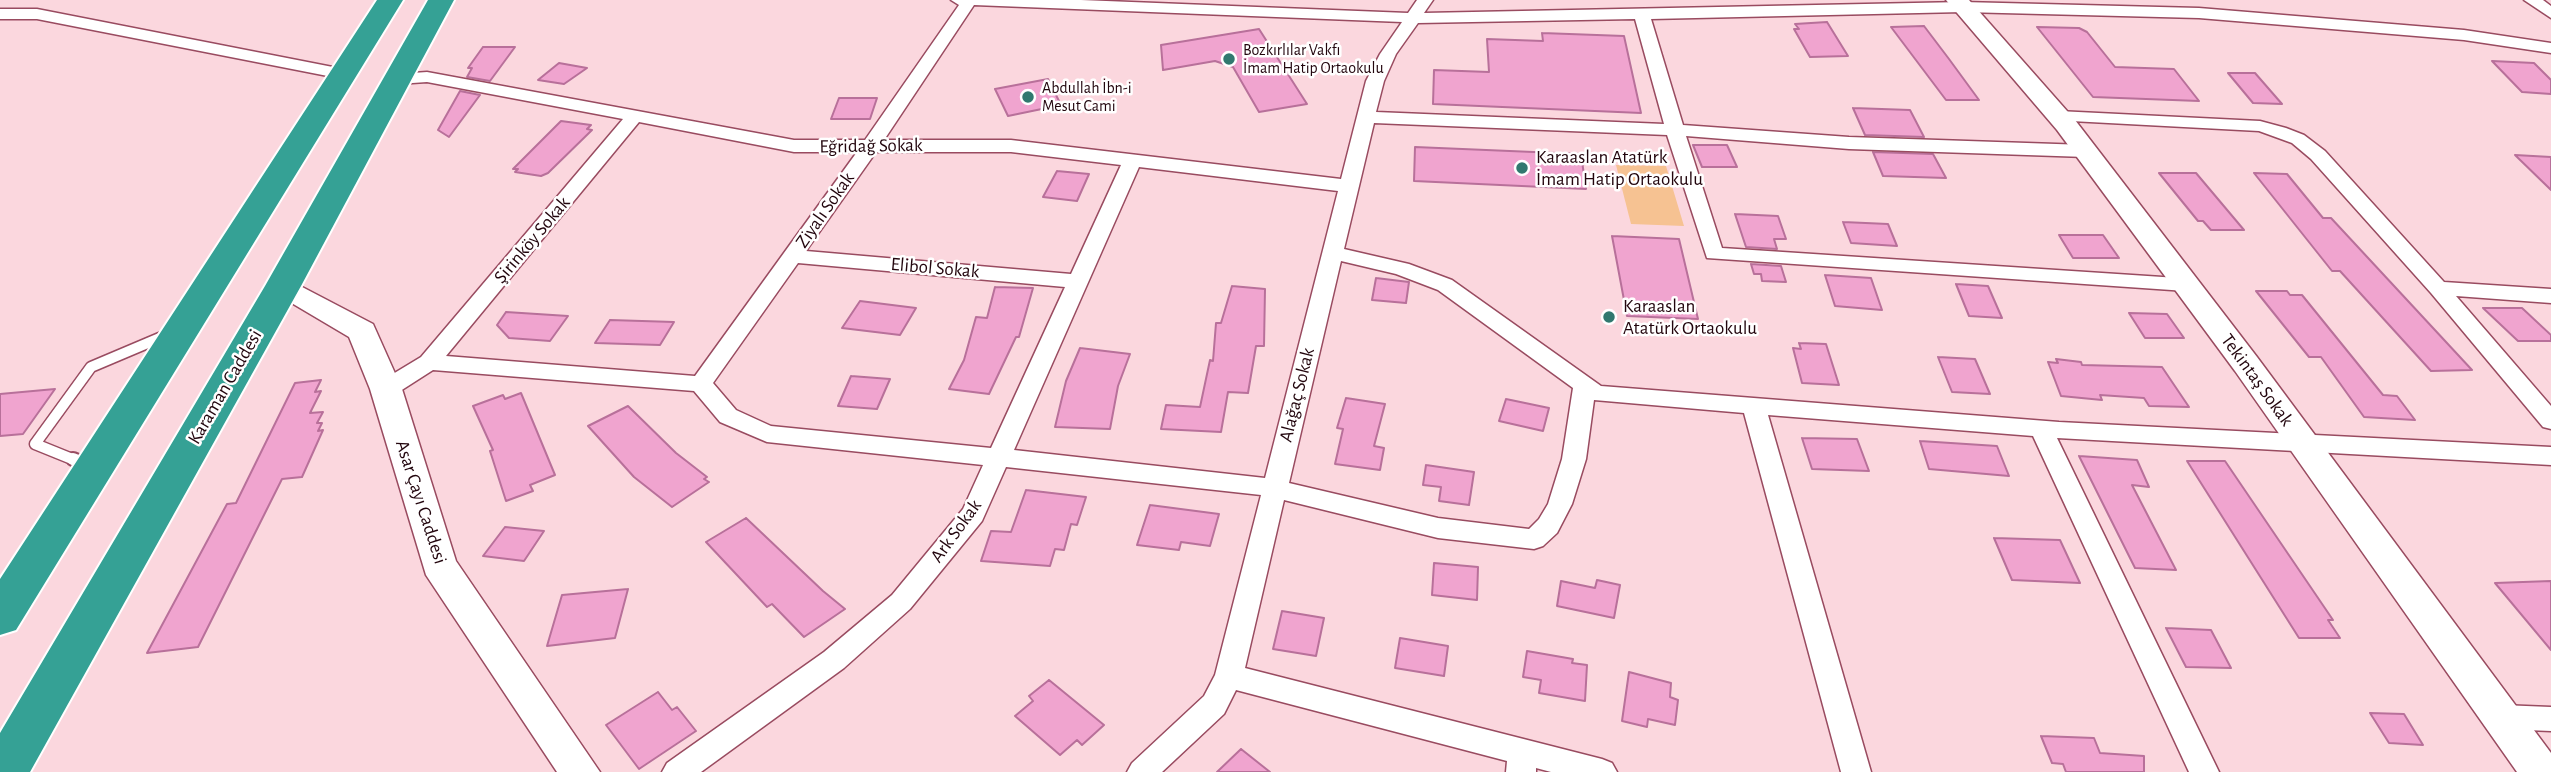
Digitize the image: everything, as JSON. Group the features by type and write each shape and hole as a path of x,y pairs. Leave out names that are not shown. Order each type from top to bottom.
{"highway":[{"path":"0,617 390,0"},
{"name":"Karaman Caddesi","path":"4,772 282,286 441,0"}],"street":[{"path":"959,0 1420,9 1615,7 1642,14 1960,4 2199,13 2464,36 2551,48"},
{"name":"Ziyalı Sokak","path":"701,384 870,147 970,0"},
{"path":"2532,0 2551,13"},
{"name":"Tekintaş Sokak","path":"1960,4 2086,151 2305,444 2541,772"},
{"name":"Alağaç Sokak","path":"1142,772 1214,705 1229,676 1365,117 1381,67 1420,9"},
{"path":"0,14 37,15 344,74"},
{"path":"1642,14 1714,254 2186,284"},
{"name":"Eğridağ Sokak","path":"398,79 427,77 793,146 988,145 1133,159 1348,186"},
{"path":"2058,116 2260,126 2298,139 2318,155 2438,288 2551,421"},
{"name":"Şirinköy Sokak","path":"386,389 429,362 634,117"},
{"path":"1365,117 1675,130 1849,143 2086,151"},
{"name":"Ark Sokak","path":"677,772 723,742 834,660 901,603 973,514 1133,159"},
{"path":"1332,253 1402,269 1445,285 1596,393 2041,429 2551,456"},
{"name":"Elibol Sokak","path":"793,256 1076,281"},
{"name":"Asar Çayı Caddesi","path":"282,286 362,331 386,389 439,565 580,772"},
{"path":"2438,288 2551,296"},
{"path":"429,362 701,384 728,416 767,434 1274,486 1438,528 1534,539 1548,526 1560,504 1574,458 1585,385"},
{"path":"1753,404 1856,772"},
{"path":"2041,429 2204,772"},
{"path":"1229,676 1522,762 1602,772"},
{"path":"2501,717 2551,719"}],"lane":[{"path":"96,467 35,444 91,367 185,328"}],"shaded area":[{"path":"1616,165 1666,166 1684,226 1631,224"}],"building":[{"path":"1827,22 1848,56 1810,57 1794,29 1799,29 1795,24"},
{"path":"1924,26 1979,100 1946,100 1891,27"},
{"path":"2037,27 2079,28 2087,32 2115,67 2174,69 2199,101 2093,97"},
{"path":"1259,29 1307,104 1259,112 1233,67 1215,61 1163,70 1161,45"},
{"path":"1542,33 1624,36 1641,113 1433,104 1434,70 1489,72 1487,39 1543,41"},
{"path":"483,47 515,47 490,81 467,77 472,68 468,68"},
{"path":"2492,61 2534,63 2551,80 2551,94 2522,92"},
{"path":"559,63 587,68 564,84 538,80"},
{"path":"2228,73 2255,73 2282,104 2253,103"},
{"name":"Abdullah İbn-i Mesut Cami","path":"1048,79 1061,105 1008,116 995,89"},
{"path":"460,91 480,95 449,137 438,130"},
{"path":"839,98 877,98 870,119 831,119"},
{"path":"1853,108 1910,110 1924,137 1865,135"},
{"path":"561,121 591,125 587,129 592,130 548,173 541,176 515,172 518,169 513,169"},
{"path":"1693,145 1727,145 1737,167 1702,167"},
{"path":"1415,147 1581,154 1586,189 1414,181"},
{"path":"1873,152 1933,154 1946,178 1883,176"},
{"path":"2515,155 2551,157 2551,190"},
{"path":"1057,171 1089,174 1077,201 1043,197"},
{"path":"2159,173 2196,173 2244,230 2211,230 2203,221 2198,221"},
{"path":"2254,173 2287,174 2323,218 2331,218 2472,370 2431,371 2340,271 2332,271"},
{"path":"1735,214 1778,216 1786,239 1774,239 1777,249 1746,247"},
{"path":"1843,222 1888,224 1897,246 1851,243"},
{"path":"2059,235 2103,235 2119,258 2073,258"},
{"path":"1612,236 1679,239 1698,319 1627,316"},
{"path":"1751,264 1781,266 1786,282 1762,281 1761,274 1754,274"},
{"path":"1825,275 1871,278 1882,310 1835,306"},
{"path":"1376,278 1409,282 1406,303 1372,300"},
{"path":"1956,284 1988,286 2002,318 1969,316"},
{"path":"1232,286 1265,289 1264,346 1256,346 1248,393 1228,392 1221,432 1161,429 1166,405 1200,407 1210,360 1213,361 1216,323 1221,323"},
{"path":"995,287 1033,288 1019,337 1016,337 989,394 949,389 964,360 976,317 987,318"},
{"path":"2256,291 2287,291 2290,295 2302,295 2383,395 2397,396 2415,420 2364,417 2321,357 2309,357"},
{"path":"860,301 916,308 900,335 842,328"},
{"path":"2483,308 2522,308 2551,335 2551,341 2518,341"},
{"path":"506,312 568,316 550,341 509,338 497,325"},
{"path":"2129,313 2167,314 2184,338 2145,338"},
{"path":"610,320 674,322 660,345 595,343"},
{"path":"1799,343 1826,344 1839,385 1802,383 1793,348 1801,349"},
{"path":"1080,348 1130,354 1118,386 1110,429 1055,427 1066,381"},
{"path":"1938,357 1975,359 1990,394 1952,392"},
{"path":"2056,359 2081,362 2082,365 2162,367 2189,407 2149,406 2144,398 2100,395 2102,400 2061,396 2048,362 2058,363"},
{"path":"851,376 890,379 877,409 838,406"},
{"path":"321,380 315,392 321,391 310,413 323,412 317,423 322,423 318,431 323,430 302,477 282,479 198,647 147,653 227,504 236,503 295,383"},
{"path":"55,389 23,434 0,436 0,394"},
{"path":"521,393 555,475 530,485 533,491 506,501 490,451 493,450 473,406 503,395 505,399"},
{"path":"1346,398 1385,404 1374,446 1384,448 1380,470 1335,464 1343,429 1337,428"},
{"path":"1506,399 1549,408 1543,431 1499,421"},
{"path":"628,406 676,453 707,477 704,479 709,482 672,507 634,477 588,426"},
{"path":"1802,438 1857,439 1869,471 1812,469"},
{"path":"1920,441 1997,446 2009,476 1929,469"},
{"path":"2079,456 2137,460 2149,487 2132,485 2176,570 2135,568"},
{"path":"2187,461 2225,461 2333,620 2328,620 2340,638 2299,638"},
{"path":"1426,465 1474,472 1469,505 1439,501 1441,487 1423,485"},
{"path":"1026,490 1086,497 1077,525 1071,524 1064,550 1055,549 1050,566 981,561 991,531 1011,532"},
{"path":"1150,505 1219,514 1210,546 1181,542 1179,550 1137,545"},
{"path":"746,518 845,609 804,637 772,604 767,607 706,542"},
{"path":"505,527 544,531 524,561 483,556"},
{"path":"1994,538 2060,540 2080,583 2012,580"},
{"path":"1434,563 1478,567 1477,600 1432,595"},
{"path":"1597,580 1620,585 1614,618 1557,606 1561,581 1595,588"},
{"path":"2551,581 2551,650 2495,583"},
{"path":"628,589 615,638 547,646 562,595"},
{"path":"1282,611 1324,618 1316,656 1273,649"},
{"path":"2166,628 2211,630 2231,668 2186,667"},
{"path":"1400,638 1448,646 1444,676 1395,668"},
{"path":"1527,651 1573,659 1572,663 1587,665 1585,701 1539,693 1541,680 1523,677"},
{"path":"1629,672 1671,683 1670,697 1678,700 1675,725 1648,719 1647,727 1622,721"},
{"path":"1049,680 1104,725 1082,745 1077,740 1060,755 1015,716 1033,701 1029,696"},
{"path":"658,692 672,710 677,707 696,731 639,769 606,725"},
{"path":"2370,713 2404,714 2423,745 2389,743"},
{"path":"2041,736 2094,738 2100,753 2144,756 2144,772 2066,772 2063,764 2052,763"},
{"path":"1241,749 1270,772 1217,772"}],"place":[{"name":"Bozkırlılar Vakfı İmam Hatip Ortaokulu","path":"1229,59"},
{"name":"Abdullah İbn-i Mesut Cami","path":"1028,97"},
{"name":"Karaaslan Atatürk İmam Hatip Ortaokulu","path":"1522,168"},
{"name":"Karaaslan Atatürk Ortaokulu","path":"1609,317"}]}
